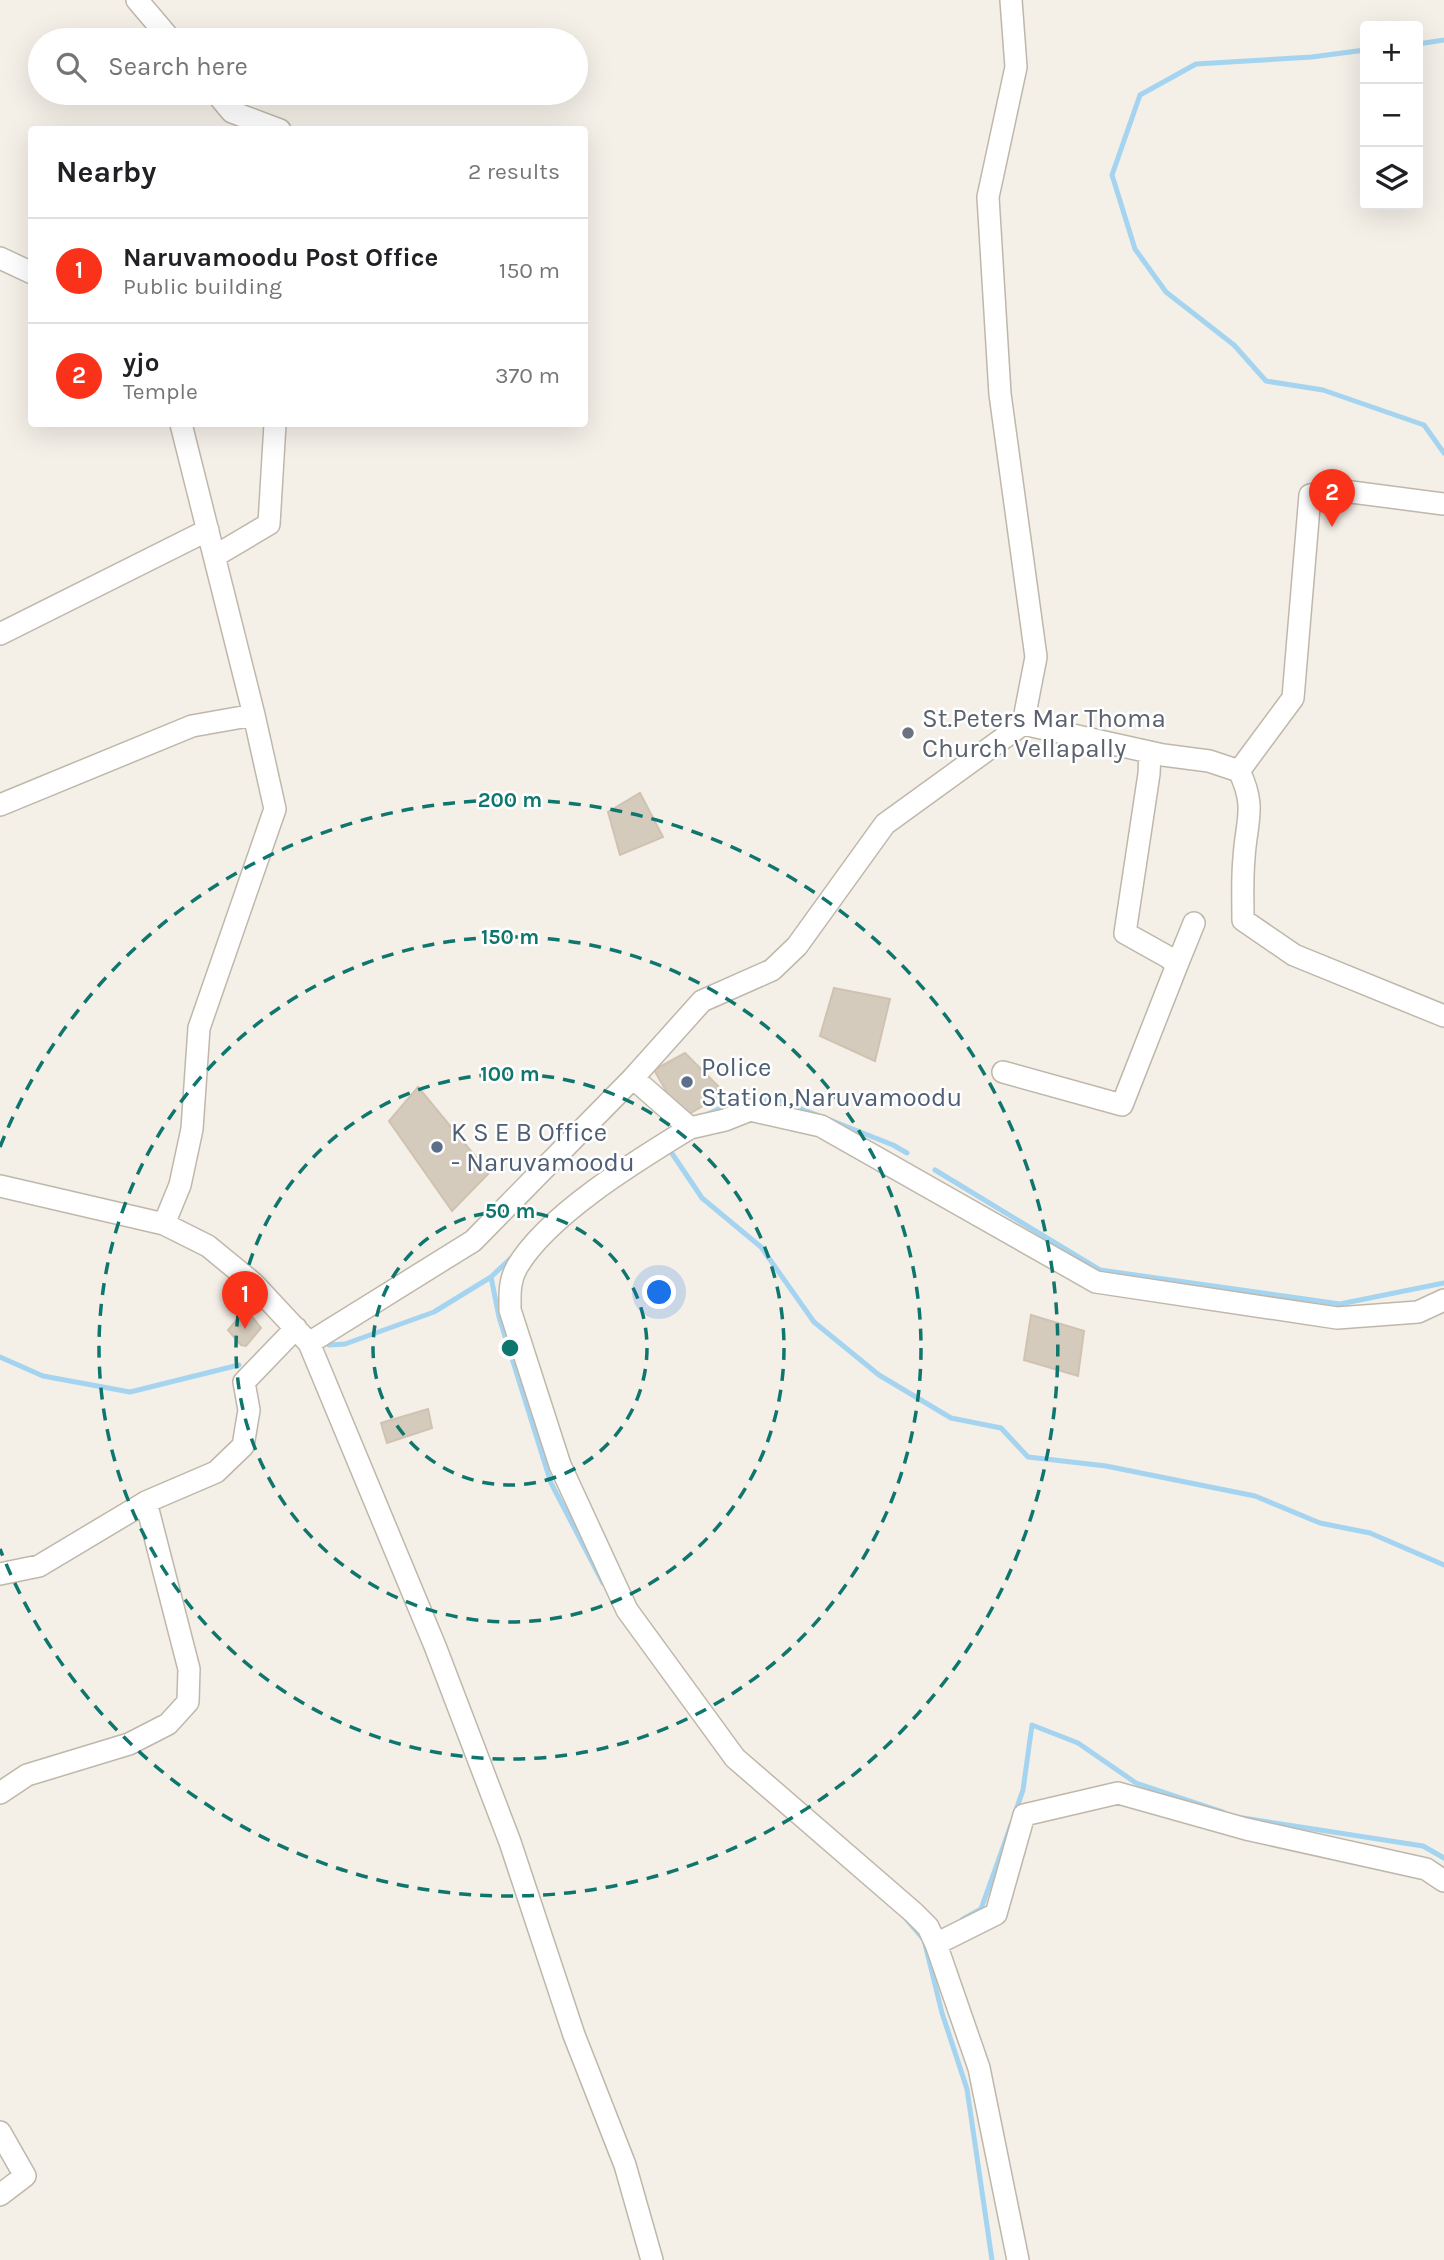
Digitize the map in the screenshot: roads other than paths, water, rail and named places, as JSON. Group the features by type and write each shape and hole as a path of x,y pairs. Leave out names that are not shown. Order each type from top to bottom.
{"street":[{"path":"137,0 162,28"},
{"path":"0,1574 39,1566 146,1502 216,1472 243,1446 249,1410 244,1382 302,1336 473,1241 633,1078 702,1001 772,970 797,946 886,824 1023,724 1036,657 1000,394 988,197 1016,67 1011,0"},
{"path":"226,105 232,112 269,126"},
{"path":"0,258 28,271"},
{"path":"164,1224 180,1185 192,1129 199,1028 275,809 182,427"},
{"path":"215,556 269,524 275,427"},
{"path":"1239,771 1293,698 1310,495 1336,489 1444,504"},
{"path":"0,634 208,530"},
{"path":"0,805 192,726 254,715"},
{"path":"1023,724 1150,752 1209,761 1239,771 1246,786 1251,812 1244,855 1243,920 1294,955 1444,1016"},
{"path":"1150,752 1125,933 1177,965"},
{"path":"1003,1072 1122,1105 1194,923"},
{"path":"633,1078 683,1132"},
{"path":"1018,2260 979,2068 933,1938 913,1912 735,1758 627,1610 560,1465 510,1310 510,1285 517,1267 540,1237 630,1164 683,1132 725,1121 750,1110 821,1126 1096,1282 1337,1318 1418,1311 1444,1300"},
{"path":"0,1186 164,1224 208,1246 254,1283 302,1336 435,1646 510,1842 574,2035 625,2165 652,2260"},
{"path":"0,1793 27,1775 129,1744 168,1724 188,1702 189,1669 146,1502"},
{"path":"933,1938 996,1914 1024,1815 1118,1793 1247,1829 1426,1869 1444,1881"},
{"path":"0,2132 25,2176 0,2195"}],"waterway":[{"path":"1423,43 1444,40"},
{"path":"1360,51 1312,57 1196,64 1140,95 1112,175 1135,249 1166,292 1234,345 1266,381 1323,390 1424,425 1444,453"},
{"path":"750,1102 773,1098 817,1115"},
{"path":"704,1116 723,1107 740,1104"},
{"path":"830,1120 907,1153"},
{"path":"667,1146 702,1198 761,1247 814,1322 879,1375 951,1418 1001,1428 1028,1457 1106,1466 1255,1496 1320,1523 1370,1533 1444,1565"},
{"path":"935,1170 1100,1270 1340,1304 1444,1283"},
{"path":"513,1256 491,1277 499,1317 551,1483 603,1583"},
{"path":"329,1345 345,1344 434,1312 491,1277"},
{"path":"0,1357 43,1376 130,1392 239,1365"},
{"path":"1015,1813 1023,1790 1032,1725 1078,1743 1136,1783 1223,1812"},
{"path":"1243,1818 1423,1846 1444,1858"},
{"path":"963,1919 981,1909 1012,1822"},
{"path":"907,1920 924,1940 942,2013 967,2089 992,2260"}],"place":[{"name":"yjo","path":"1332,527"},
{"name":"St.Peters Mar Thoma Church Vellapally","path":"908,733"},
{"name":"Police Station,Naruvamoodu","path":"687,1082"},
{"name":"K S E B Office - Naruvamoodu","path":"437,1147"},
{"name":"Naruvamoodu Post Office","path":"245,1329"}]}
